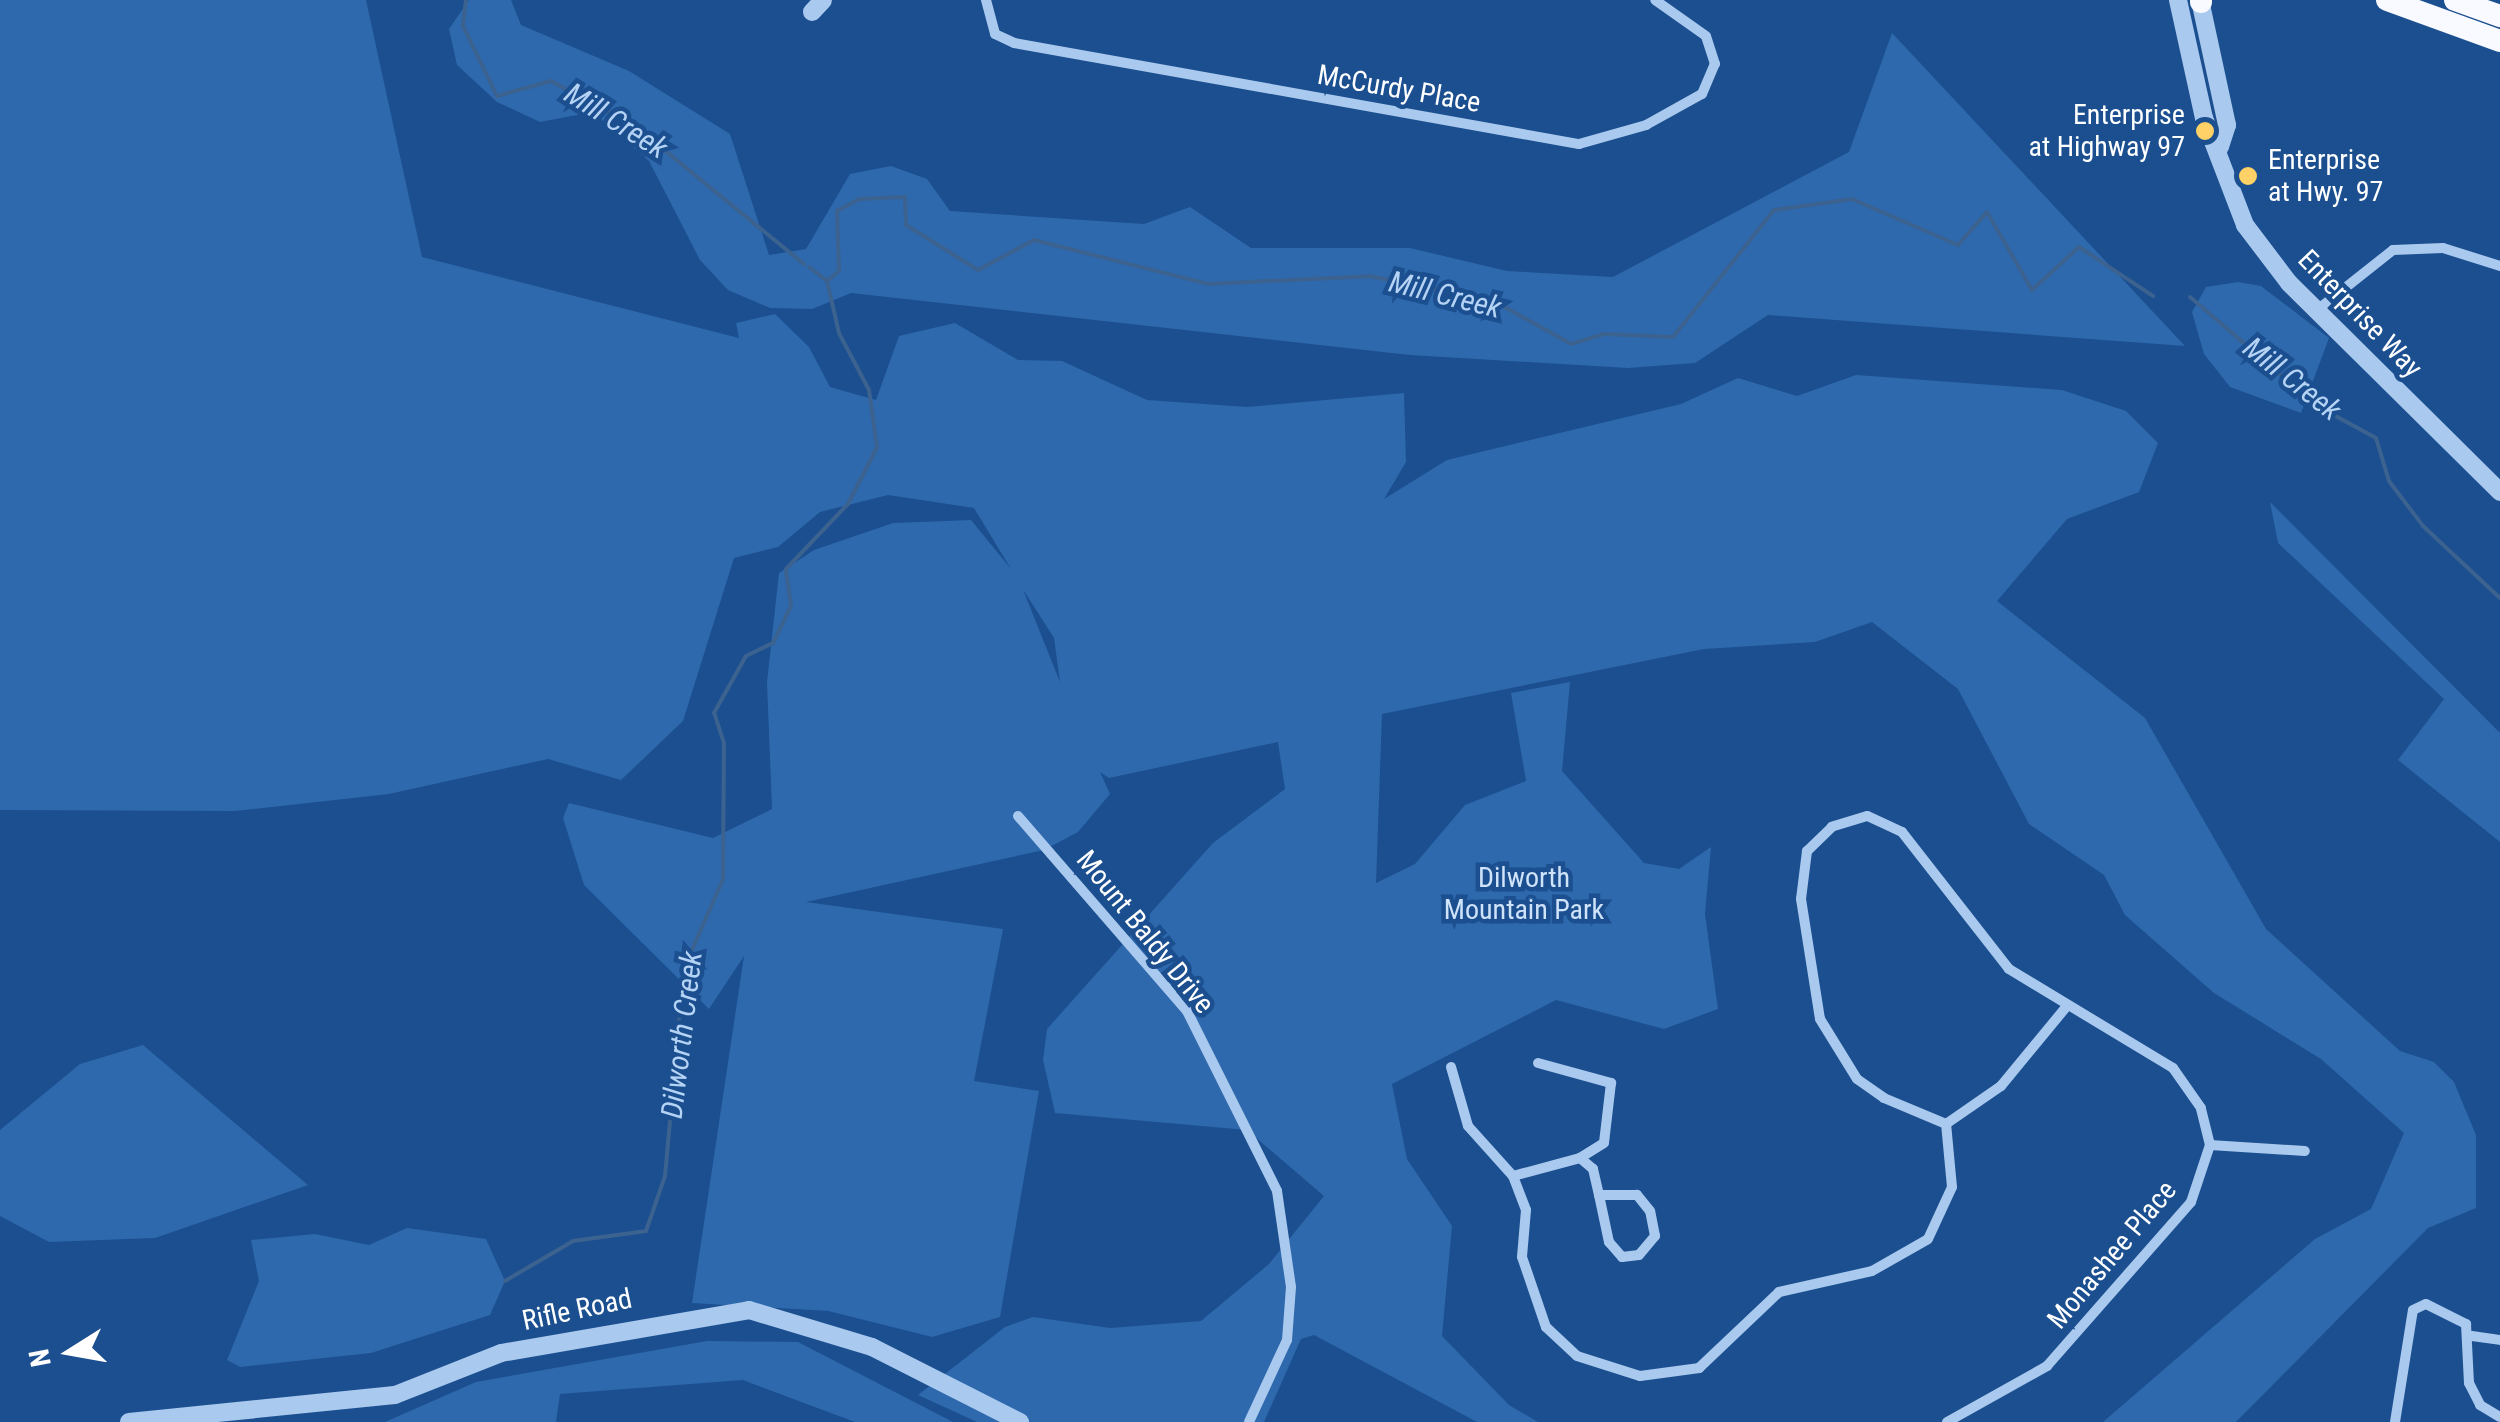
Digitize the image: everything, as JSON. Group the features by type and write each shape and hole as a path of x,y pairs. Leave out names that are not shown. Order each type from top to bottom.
{"highway":[{"path":"2386,0 2500,41"},
{"path":"2455,0 2500,16"}],"street":[{"name":"McCurdy Place","path":"986,0 995,34 1014,43 1579,144 1646,125 1702,94 1715,64 1706,36 1656,0"},
{"name":"Enterprise Way","path":"2195,0 2226,125 2220,148 2245,225 2316,311 2500,492"},
{"path":"2316,311 2393,250 2444,248 2500,266"},
{"name":"Mount Baldy Drive","path":"1018,816 1187,1011 1276,1191 1291,1287 1287,1340 1249,1422"},
{"path":"1946,1124 1857,1079 1820,1019 1801,898 1807,851 1832,826 1867,816 1902,832 2009,969 2173,1068 2201,1108 2210,1145 2305,1151"},
{"path":"1946,1124 2001,1086 2067,1006"},
{"path":"1514,1176 1580,1158 1604,1143 1611,1083 1538,1062"},
{"path":"1451,1066 1468,1126 1514,1176 1526,1210 1530,1299 1546,1327 1607,1370 1678,1376 1699,1368 1778,1292 1872,1271 1928,1238 1952,1187 1946,1124"},
{"name":"Monashee Place","path":"1948,1422 2047,1366 2091,1320 2190,1202 2210,1145"},
{"path":"1580,1158 1599,1195 1609,1242 1622,1256 1638,1255 1655,1236 1650,1211 1637,1195 1599,1195"},
{"path":"2395,1422 2413,1310 2446,1308 2472,1336 2500,1340"},
{"name":"Rifle Road","path":"129,1422 395,1396 500,1353 749,1310 872,1347 1020,1422"},
{"path":"2472,1336 2469,1383 2500,1417"}],"green space":[{"name":"Dilworth Mountain Park","path":"0,0 366,0 422,257 739,338 736,323 775,314 809,347 830,387 876,400 899,336 955,323 1018,360 1062,361 1147,400 1247,407 1404,393 1406,462 1384,499 1447,460 1681,404 1738,378 1797,396 1856,375 2062,390 2126,411 2158,443 2139,492 2067,519 1997,601 2145,718 2266,929 2400,1051 2434,1062 2454,1082 2476,1135 2476,1208 2428,1228 2236,1422 2103,1422 2315,1239 2371,1209 2404,1133 2321,1059 2214,993 2125,915 2104,875 2029,824 1958,689 1872,622 1815,642 1704,649 1382,714 1376,883 1415,864 1465,805 1526,781 1511,693 1570,682 1562,771 1644,863 1679,869 1711,847 1705,914 1718,1009 1664,1029 1556,1000 1392,1084 1407,1159 1452,1226 1442,1336 1509,1405 1538,1422 1477,1422 1314,1335 1301,1339 1264,1422 977,1422 918,1395 1005,1327 1033,1317 1110,1328 1201,1321 1269,1264 1324,1196 1247,1130 1055,1113 1043,1060 1047,1029 1213,843 1285,789 1278,742 1109,778 1100,772 1110,794 1078,832 1044,850 806,902 1003,929 974,1081 1039,1091 1000,1317 932,1337 828,1311 692,1303 744,956 709,1009 584,885 563,818 569,803 713,838 772,809 767,682 779,573 814,550 893,523 971,520 1011,569 974,508 888,495 820,512 778,547 734,558 683,721 621,780 548,759 389,794 235,811 0,810","holes":["1024,591 1054,638 1060,682"]},
{"path":"469,0 511,0 521,25 629,71 730,134 769,255 806,249 850,174 891,166 927,179 950,211 1144,224 1190,207 1251,248 1410,248 1507,271 1613,277 1849,152 1892,33 2185,346 1768,315 1695,363 1628,368 1410,355 851,293 812,309 770,308 728,290 700,260 649,161 593,112 540,122 497,102 457,65 449,29"},
{"path":"2238,282 2261,286 2329,338 2301,413 2230,387 2204,354 2192,312 2206,287"},
{"path":"2270,502 2500,733 2500,842 2398,760 2444,699 2278,543"},
{"path":"143,1045 308,1185 155,1238 49,1242 0,1216 0,1130 80,1064"},
{"path":"407,1228 486,1239 505,1281 490,1315 371,1353 240,1367 227,1360 259,1281 251,1240 315,1234 369,1245"},
{"path":"707,1341 798,1342 953,1422 855,1422 743,1380 560,1394 556,1422 385,1422 476,1382"}],"waterway":[{"name":"Mill Creek","path":"466,0 463,26 497,96 551,81 636,127 804,264"},
{"name":"Mill Creek","path":"809,267 827,281 839,271 837,211 860,199 905,197 906,225 978,270 1034,240 1208,284 1369,276 1492,300 1571,344 1604,334 1673,337 1774,210 1852,199 1958,245 1987,212 2032,290 2079,247 2153,296"},
{"name":"Dilworth Creek","path":"505,1281 573,1241 646,1231 665,1176 684,968 723,879 724,743 714,713 746,656 773,643 791,606 786,569 848,504 877,447 869,390 839,333 827,281"},
{"name":"Mill Creek","path":"2190,297 2319,407 2376,438 2389,481 2423,526 2500,598"}],"place":[{"name":"Enterprise at Highway 97","path":"2205,131"},
{"name":"Enterprise at Hwy. 97","path":"2248,176"}]}
